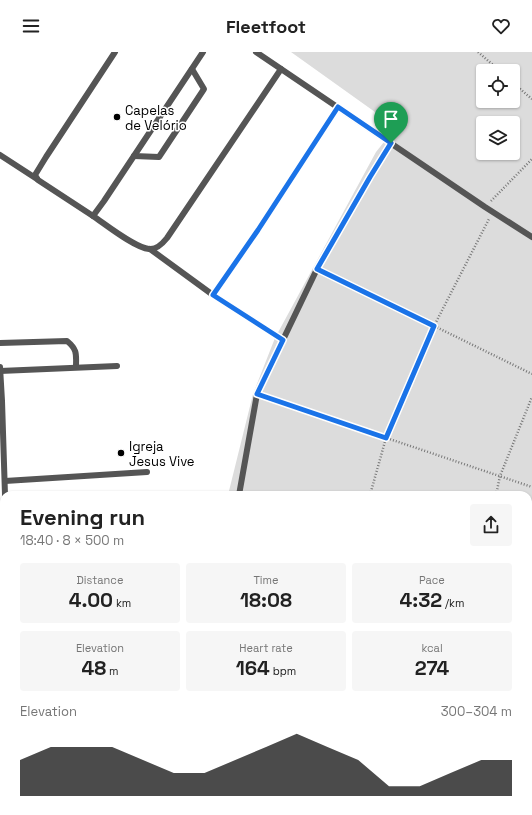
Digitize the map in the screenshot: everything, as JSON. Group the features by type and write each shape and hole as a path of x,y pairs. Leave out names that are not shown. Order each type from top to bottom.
{"lane":[{"path":"38,180 35,175 37,170 115,52"},
{"path":"93,216 203,52"},
{"path":"256,52 485,207 532,237"},
{"path":"134,156 159,157 204,89 192,69"},
{"path":"150,250 158,246 167,238 281,69"},
{"path":"213,295 258,230 338,107"},
{"path":"240,491 257,394 317,269 391,143"},
{"path":"0,155 139,247 150,250 213,295 283,340"},
{"path":"0,343 67,341 73,346 76,353 76,367"},
{"path":"0,371 117,366"},
{"path":"0,367 5,491"},
{"path":"5,481 147,472"}],"path":[{"path":"478,52 492,64"},
{"path":"520,89 532,99"},
{"path":"485,207 532,159"},
{"path":"371,491 386,438 434,326 493,212"},
{"path":"317,269 532,374"},
{"path":"257,394 532,487"},
{"path":"497,491 500,476 532,397"}],"shaded area":[{"path":"291,52 532,52 532,491 229,491 253,394 275,338 376,152 396,127"}],"place":[{"name":"Capelas de Velório","path":"117,117"},
{"name":"Igreja Jesus Vive","path":"121,453"}],"route":[{"path":"338,107 391,143 317,269 434,326 386,438 257,394 283,340 213,295 258,230 338,107"}]}
